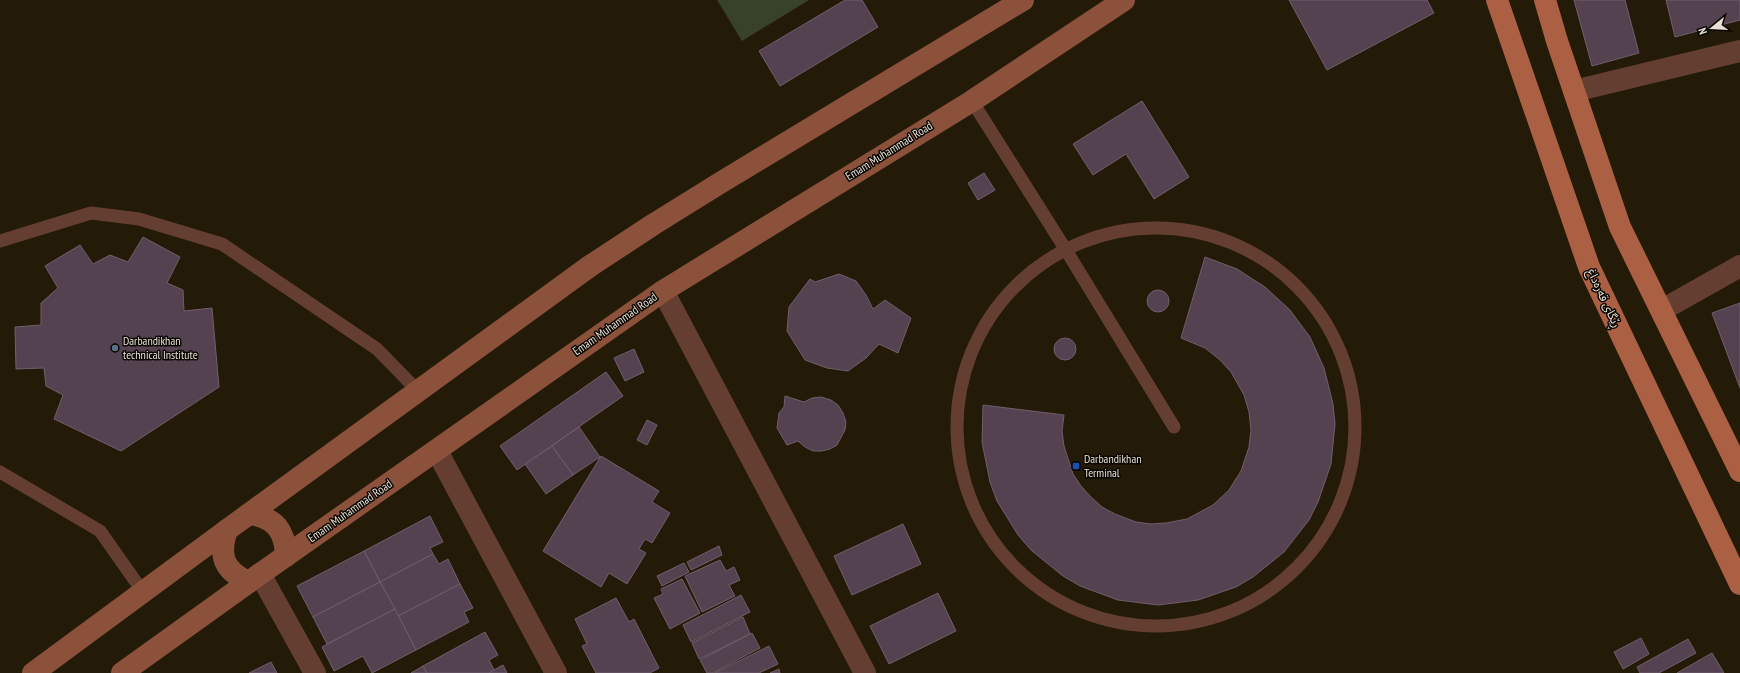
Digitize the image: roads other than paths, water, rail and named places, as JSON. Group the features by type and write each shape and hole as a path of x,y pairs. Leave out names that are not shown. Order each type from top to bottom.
{"main road":[{"path":"33,673 590,266 654,224 1023,0"},
{"name":"Emam Muhammad Road","path":"122,673 663,290 972,100 1124,0"},
{"name":"ڕێگای قەرەداغ","path":"1498,0 1589,267 1740,584"},
{"path":"1545,0 1557,41 1620,227 1740,471"},
{"path":"250,514 262,516 273,522 281,531 286,544 286,556"},
{"path":"227,530 222,542 223,555 228,568 237,577 255,578"}],"street":[{"path":"1574,92 1740,51"},
{"path":"1662,310 1740,266"},
{"path":"663,290 865,673"},
{"path":"437,451 556,673"},
{"path":"255,578 315,673"}],"lane":[{"path":"972,100 1174,427"},
{"path":"0,241 90,213 140,219 222,244 377,349 418,391"},
{"path":"1152,228 1196,232 1217,238 1258,257 1293,284 1308,300 1333,337 1342,358 1354,408 1352,460 1346,484 1326,532 1311,552 1294,571 1274,588 1252,602 1229,613 1205,621 1180,625 1154,627 1128,625 1103,619 1056,599 1035,585 998,548 984,527 969,491 959,454 958,409 967,365 975,345 998,306 1012,289 1029,274 1066,250 1107,234 1152,228"},
{"path":"0,472 100,531 143,592"}],"place":[{"name":"Darbandikhan technical Institute","path":"115,348"},
{"name":"Darbandikhan Terminal","path":"1076,466"}]}
